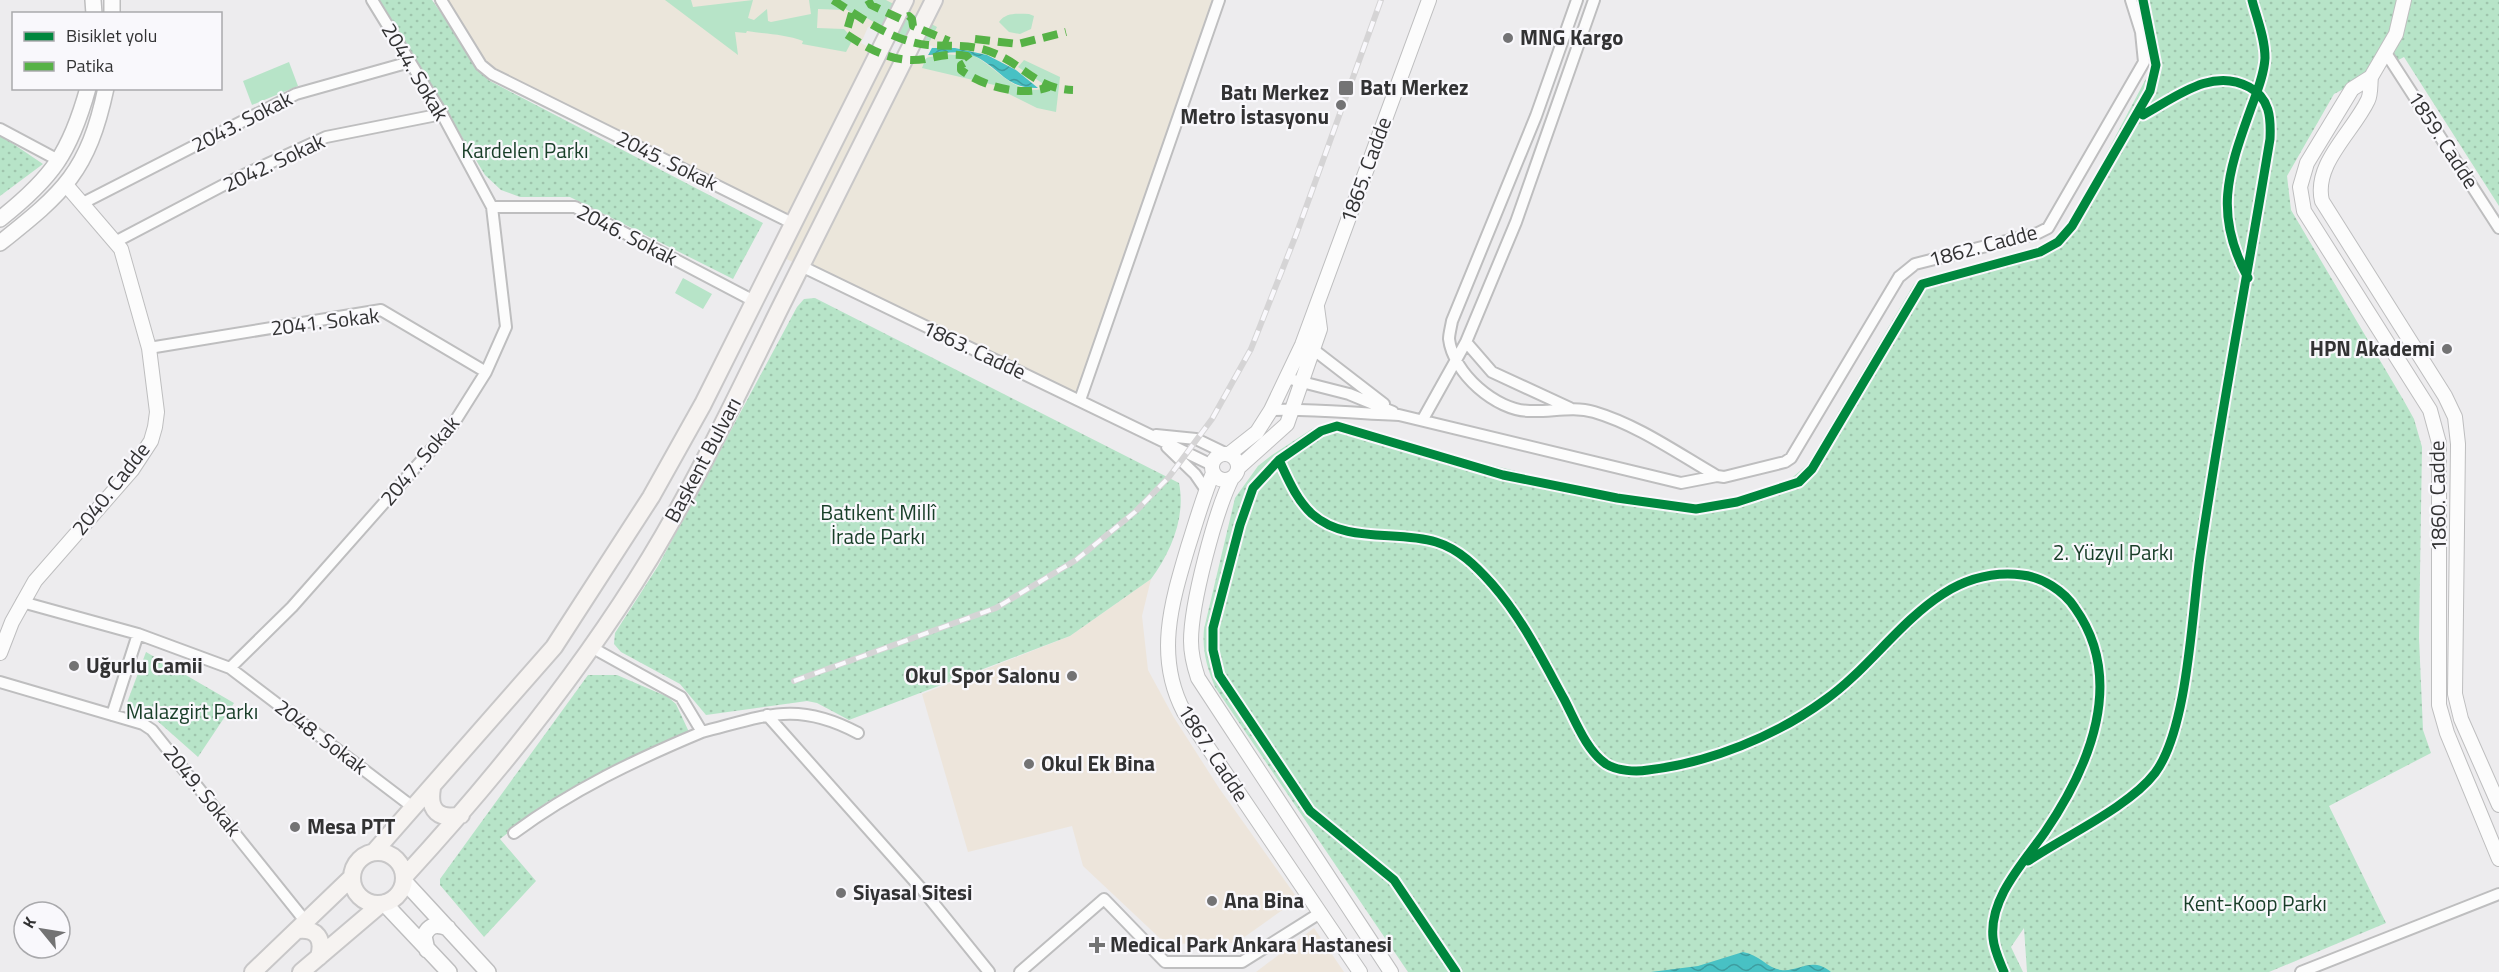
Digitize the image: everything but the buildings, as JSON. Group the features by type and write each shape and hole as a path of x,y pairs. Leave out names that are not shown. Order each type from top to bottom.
{"main road":[{"name":"Başkent Bulvarı","path":"374,852 432,788 566,630 651,497 703,404 905,0"},
{"name":"Başkent Bulvarı","path":"404,879 462,815 591,647 649,559 696,479 934,0"},
{"path":"0,219 31,194 56,166 73,134 87,90"},
{"path":"0,243 67,186 93,135 105,90"},
{"path":"56,166 67,186"},
{"path":"432,788 431,805 435,812 450,818 462,815"},
{"path":"253,972 352,877 358,861 374,852 382,852 396,859 404,879 488,972"},
{"path":"352,877 353,886 364,900 382,904 449,972"},
{"path":"301,972 382,904 396,897 404,879"},
{"path":"428,951 424,943 428,929 435,925 448,928"},
{"path":"302,926 318,935 321,942 319,957"}],"street":[{"name":"2044. Sokak","path":"372,0 442,114 492,207"},
{"name":"2045. Sokak","path":"441,0 481,66 492,74 794,224"},
{"path":"1080,400 1219,0"},
{"name":"1865. Cadde","path":"1227,454 1257,432 1271,410 1286,378 1317,305 1429,0"},
{"path":"1577,0 1536,116 1452,321 1449,338 1463,374 1503,404 1528,411 1592,412 1617,421 1668,446 1717,476"},
{"path":"1423,419 1466,342 1516,222 1594,0"},
{"name":"1862. Cadde","path":"1399,415 1681,483 1736,474 1785,462 1791,458 1899,277 1907,269 1915,264 2038,233 2048,228 2144,62 2141,32 2131,0"},
{"name":"1860. Cadde","path":"2404,0 2396,34 2386,53 2371,77 2352,89 2307,162 2301,180 2301,197 2304,211 2430,410 2436,425 2439,443 2438,696 2447,733 2499,859"},
{"name":"1859. Cadde","path":"2386,53 2499,228"},
{"name":"2043. Sokak","path":"83,203 296,94 410,62"},
{"name":"1860. Cadde","path":"2371,77 2369,98 2323,173 2320,194 2455,417 2458,444 2455,694 2464,726 2499,806"},
{"name":"2042. Sokak","path":"117,242 235,180 326,137 442,114"},
{"path":"0,129 56,166"},
{"name":"2040. Cadde","path":"0,653 22,602 35,581 132,470 151,441 157,412 149,348 124,257 117,242 67,186"},
{"name":"2046. Sokak","path":"492,207 574,207 754,301"},
{"name":"2047. Sokak","path":"230,668 292,607 452,426 486,372 504,336 507,319 492,207"},
{"name":"1863. Cadde","path":"801,266 1147,434"},
{"name":"1865. Cadde","path":"1235,473 1287,424 1320,329 1317,305"},
{"name":"2041. Sokak","path":"149,348 381,310 486,372"},
{"path":"1466,342 1492,372 1574,410"},
{"path":"1314,350 1399,415"},
{"path":"1286,378 1301,384 1349,394 1399,415"},
{"path":"1271,410 1294,409 1399,415"},
{"path":"1147,434 1196,439 1236,459 1235,473 1219,479 1212,469 1147,434"},
{"path":"1147,434 1171,450 1195,474 1206,490"},
{"path":"1212,469 1216,456 1227,454"},
{"name":"1867. Cadde","path":"1212,469 1170,611 1166,643 1174,691 1184,712 1360,972"},
{"name":"1867. Cadde","path":"1235,473 1215,527 1193,616 1191,642 1193,661 1206,693 1391,972"},
{"name":"2048. Sokak","path":"22,602 138,634 230,668 414,808"},
{"path":"112,715 138,634"},
{"path":"591,647 681,697 702,732"},
{"name":"2049. Sokak","path":"0,682 112,715 152,730 302,926"},
{"path":"514,833 573,792 641,758 702,732 767,715 804,713 834,721 858,733"},
{"path":"767,715 926,894 989,972"},
{"path":"2447,733 2464,726"},
{"path":"2301,972 2499,894"},
{"path":"1020,972 1104,899 1165,962 1242,962 1342,897"}],"shaded area":[{"path":"441,0 1219,0 1080,400 778,255 793,225 492,74"},
{"path":"1151,579 1142,616 1148,670 1173,716 1219,788 1298,899 1236,943 1166,944 1083,866 1072,826 968,852 922,694 1070,636"},
{"path":"1314,928 1344,972 1256,972"}],"green space":[{"name":"Kardelen Parkı","path":"379,0 432,0 488,80 763,223 733,279 570,197 520,197 501,190 485,175"},
{"path":"665,0 691,0 693,7 753,0 748,18 754,20 767,9 768,21 771,22 811,14 809,0 886,0 937,27 930,41 895,34 865,17 863,20 844,8 845,10 818,9 817,28 844,29 853,39 846,52 802,44 803,41 789,37 747,31 746,33 735,32 738,55"},
{"name":"2. Yüzyıl Parkı","path":"2138,0 2499,0 2499,206 2404,57 2334,94 2287,176 2291,210 2414,419 2422,447 2419,638 2423,730 2431,753 2329,806 2386,923 2269,972 2027,972 2024,928 2011,947 2023,972 1408,972 1215,687 1207,666 1204,652 1204,629 1235,498 1258,466 1312,429 1330,424 1354,426 1483,463 1582,487 1683,504 1712,502 1758,492 1787,482 1807,465 1914,284 1923,277 1957,270 2045,244 2056,237 2076,211 2149,73 2147,31"},
{"path":"1009,15 1034,16 1031,29 1020,34 1009,32 999,22"},
{"path":"968,53 1006,79 1026,89 1036,90 1048,87 1018,67 1024,60 1060,77 1056,112 1037,108 1009,94 1007,88 922,68 926,58 944,54 967,56"},
{"path":"289,62 298,86 252,105 243,81"},
{"path":"0,135 43,164 0,196"},
{"path":"683,278 712,294 703,309 675,293"},
{"name":"Batıkent Millî İrade Parkı","path":"815,298 1179,483 1180,509 1175,534 1165,557 1151,579 1070,636 849,720 817,703 807,701 706,715 680,684 621,652 614,644 615,633 658,566 797,307 804,299"},
{"name":"Malazgirt Parkı","path":"146,652 234,703 198,757 154,718 125,708"},
{"path":"588,675 617,675 668,697 676,704 689,732 547,802 500,839 536,881 484,937 440,885 440,879"}],"water":[{"path":"890,39 925,48 955,48 987,55 1016,70 1038,88 1018,85 983,61 968,54 957,52 925,55"},
{"path":"1743,952 1781,970 1817,965 1831,972 1651,972 1698,966"}],"pier":[{"path":"871,26 901,40 933,46 926,59 902,59 884,55 861,43 868,27"}],"railway":[{"path":"794,681 996,608 1076,560 1135,512 1169,477 1212,419 1251,349 1296,235 1381,0"}],"marked path":[{"path":"833,0 867,22 902,39 928,45 970,47 987,51 1006,59 1041,82 1061,89 1073,90"},
{"path":"868,0 871,5 901,19 909,16 913,26 949,41"},
{"path":"852,13 846,34 893,58 914,60 962,55 967,56 970,60 961,65 961,70 981,81 1003,89 1027,91 1049,87"},
{"path":"975,39 1018,44 1066,32"}],"cycle path":[{"path":"1456,972 1394,880 1310,811 1219,675 1213,650 1213,628 1240,525 1253,488 1279,460 1321,431 1337,426 1503,475 1617,498 1696,509 1737,502 1799,482 1812,469 1922,284 2040,252 2058,242 2072,226 2150,91 2156,65 2143,0"},
{"path":"2248,278 2237,255 2231,234 2228,195 2235,155 2259,85 2265,58 2264,43 2252,0"},
{"path":"2028,861 2113,809 2144,786 2155,773 2166,753 2175,728 2187,669 2200,556 2216,452 2270,139 2269,116 2265,103 2249,87 2235,82 2221,80 2194,87 2143,115"},
{"path":"1279,460 1301,502 1325,523 1356,533 1436,542 1452,549 1473,565 1503,597 1522,625 1593,751 1606,764 1621,770 1643,771 1694,761 1741,746 1785,725 1825,700 1914,617 1937,598 1962,584 1990,575 2022,575 2045,582 2059,591 2075,608 2090,636 2098,664 2100,693 2096,722 2088,751 2076,779 2045,832 2018,868 1996,909 1993,938 2004,972"}],"place":[{"name":"MNG Kargo","path":"1508,38"},
{"name":"Batı Merkez","path":"1346,88"},
{"name":"Batı Merkez Metro İstasyonu","path":"1341,105"},
{"name":"HPN Akademi","path":"2447,349"},
{"name":"Uğurlu Camii","path":"74,666"},
{"name":"Okul Spor Salonu","path":"1072,676"},
{"name":"Okul Ek Bina","path":"1029,764"},
{"name":"Mesa PTT","path":"295,827"},
{"name":"Siyasal Sitesi","path":"841,893"},
{"name":"Ana Bina","path":"1212,901"},
{"name":"Medical Park Ankara Hastanesi","path":"1097,945"}],"park label":[{"name":"Kent-Koop Parkı","path":"2255,904"}]}
